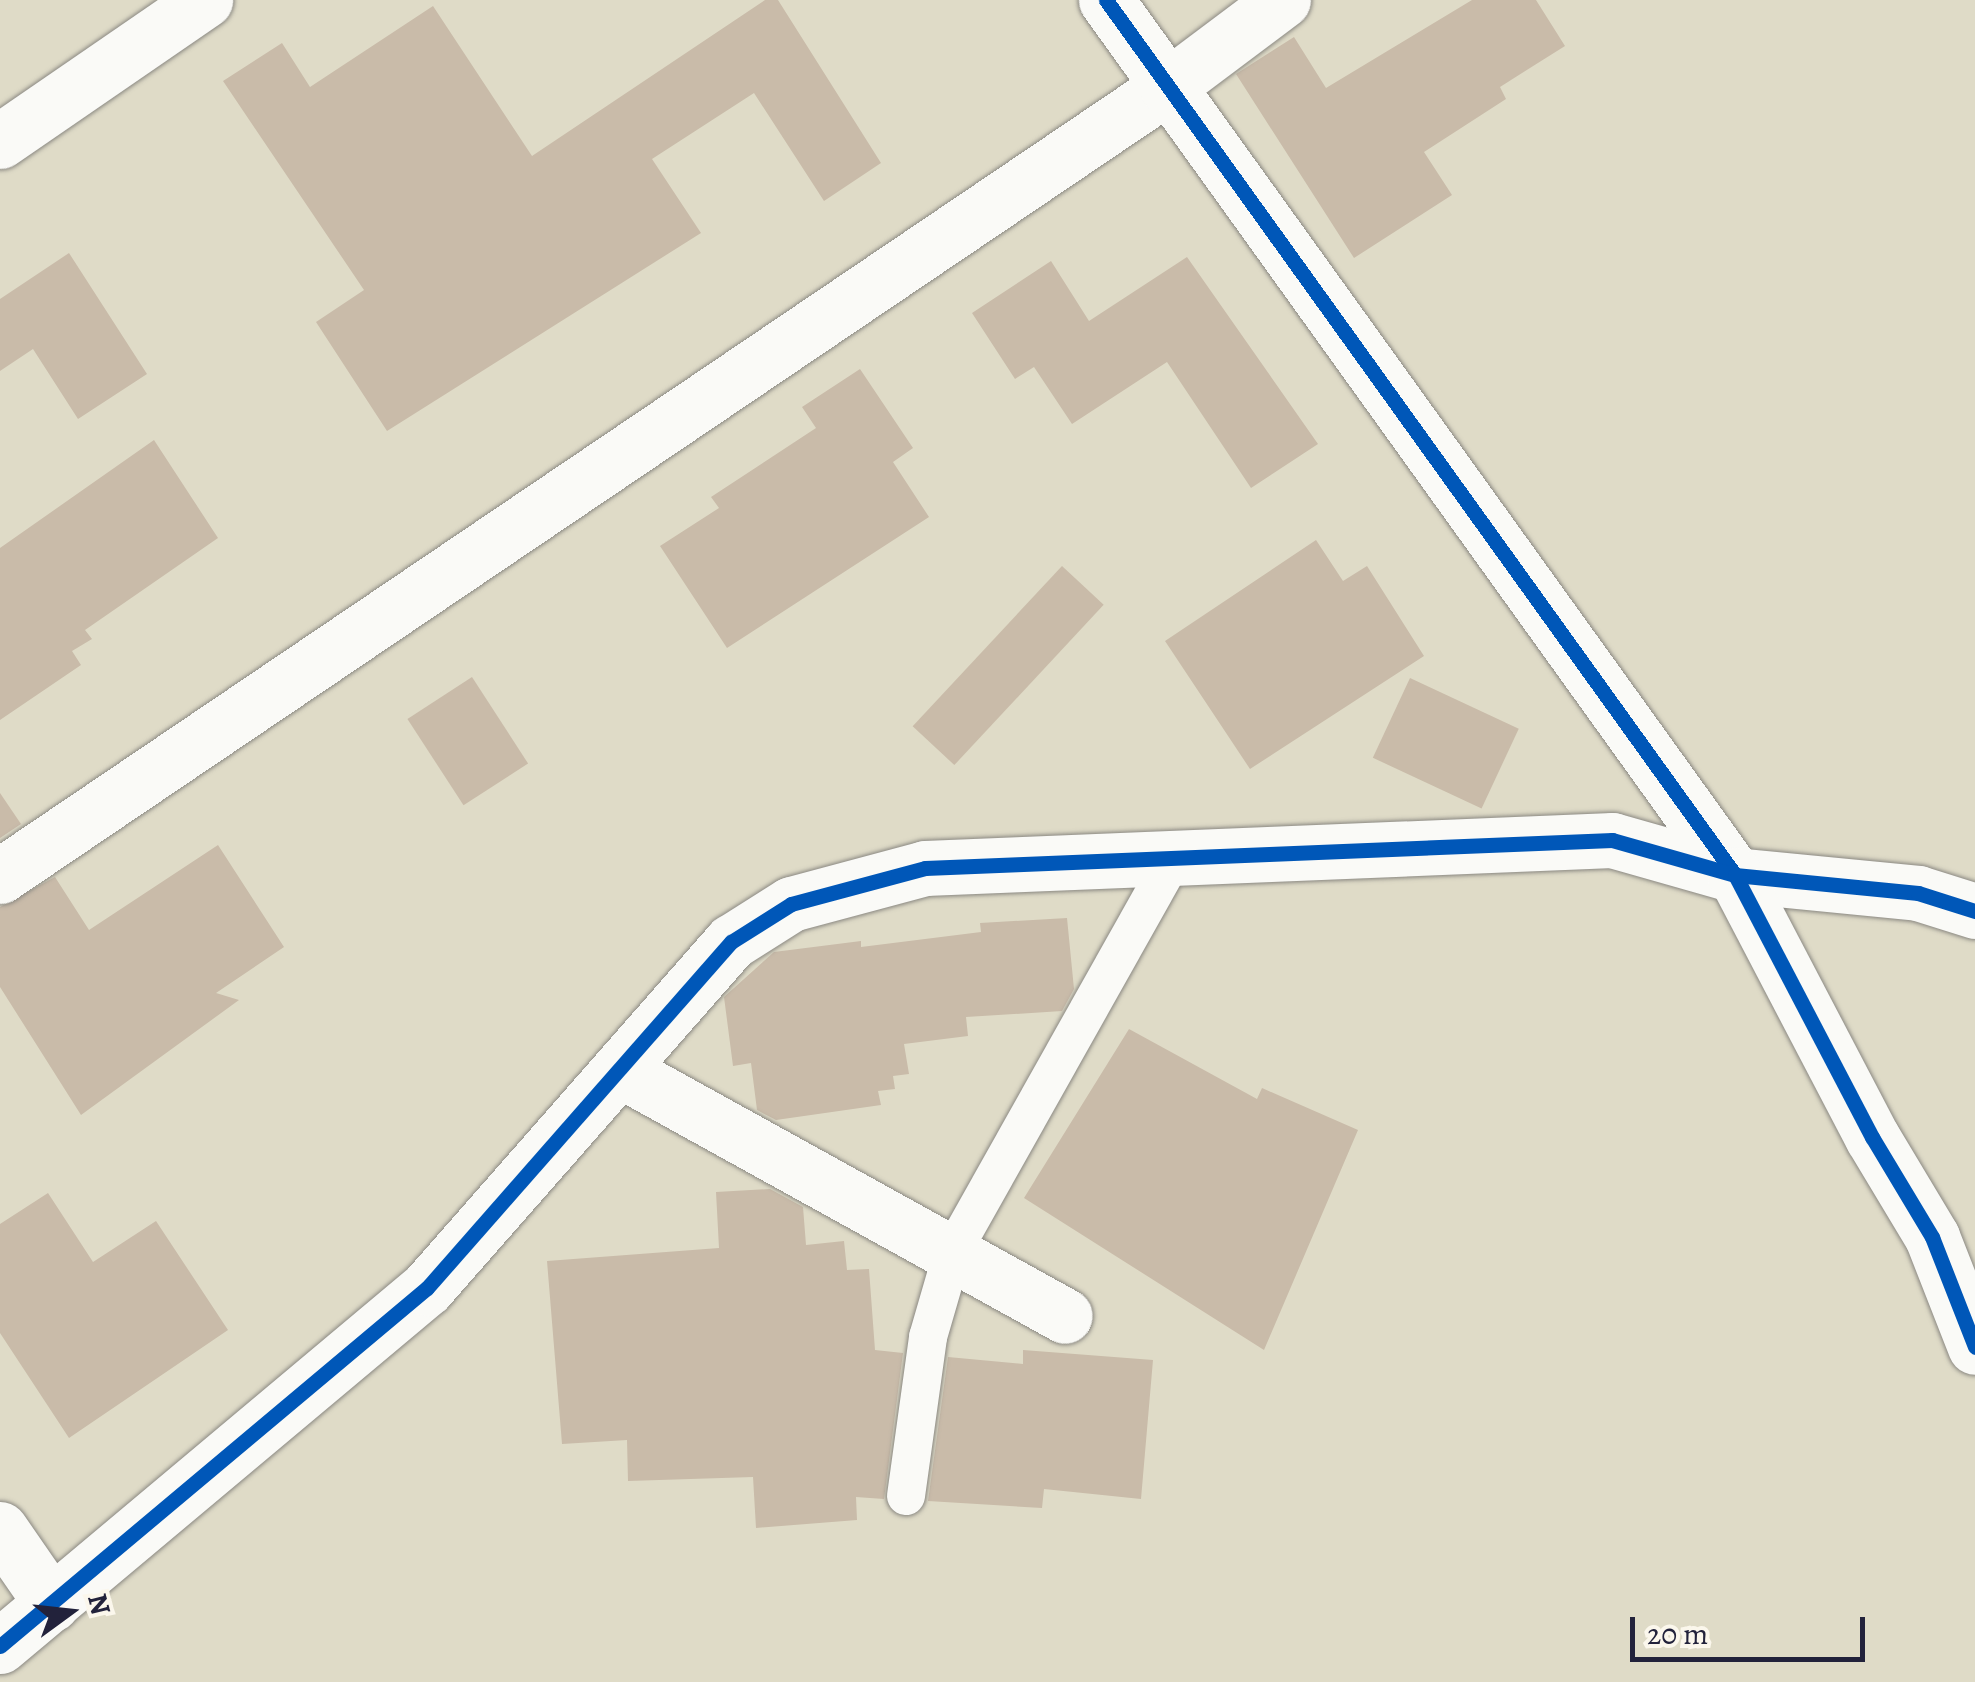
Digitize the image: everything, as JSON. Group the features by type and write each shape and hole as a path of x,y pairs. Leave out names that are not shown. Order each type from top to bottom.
{"street":[{"path":"0,141 204,0"},
{"path":"1106,0 1735,875 1872,1138 1932,1236 1974,1342"},
{"path":"0,876 1167,88 1283,0"},
{"path":"0,1646 427,1288 731,942 790,904 925,868 1176,854 1612,840 1735,875 1918,894 1975,911"},
{"path":"620,1070 1065,1316"},
{"path":"0,1529 52,1604"}],"lane":[{"path":"906,1496 928,1337 953,1251 1176,854"}],"building":[{"path":"765,0 778,0 881,163 824,201 754,93 652,159 701,233 387,431 316,322 364,290 223,81 282,43 310,87 433,6 532,156"},
{"path":"1472,0 1536,0 1565,46 1500,87 1506,99 1424,152 1452,195 1354,258 1236,74 1294,37 1326,88"},
{"path":"69,253 147,374 78,419 33,349 0,371 0,299"},
{"path":"1187,257 1318,444 1251,488 1167,362 1072,424 1034,367 1015,379 972,313 1051,261 1089,321"},
{"path":"860,369 913,448 893,462 929,517 727,648 660,546 719,508 711,497 816,428 802,407"},
{"path":"154,440 218,538 85,630 92,639 72,651 81,665 0,720 0,548"},
{"path":"1316,540 1343,581 1367,566 1424,656 1250,769 1165,641"},
{"path":"1062,566 1104,605 954,765 913,726"},
{"path":"472,677 528,763 464,805 407,719"},
{"path":"1410,678 1519,729 1482,808 1373,758"},
{"path":"0,793 21,824 0,838"},
{"path":"218,845 284,947 216,993 239,1000 81,1115 0,987 0,907 55,877 89,930"},
{"path":"1067,918 1074,989 1062,1011 966,1017 968,1036 904,1044 909,1074 893,1076 895,1089 878,1091 881,1105 776,1120 757,1110 751,1063 733,1066 724,997 774,952 861,941 861,947 981,932 980,923"},
{"path":"1129,1029 1257,1099 1262,1088 1358,1130 1264,1350 1024,1198"},
{"path":"770,1189 803,1207 806,1245 844,1241 847,1270 869,1269 875,1350 903,1353 884,1499 856,1497 857,1520 756,1528 753,1477 628,1481 627,1440 562,1444 547,1261 719,1248 716,1192"},
{"path":"48,1193 93,1262 156,1221 228,1330 69,1438 0,1333 0,1224"},
{"path":"1023,1350 1153,1360 1141,1499 1044,1489 1042,1508 928,1501 948,1357 1023,1364"}],"cycle path":[{"path":"1106,0 1735,875 1872,1137 1932,1237 1975,1347"},
{"path":"0,1646 427,1288 731,942 791,904 925,868 1612,840 1735,875 1918,893 1975,911"}]}
